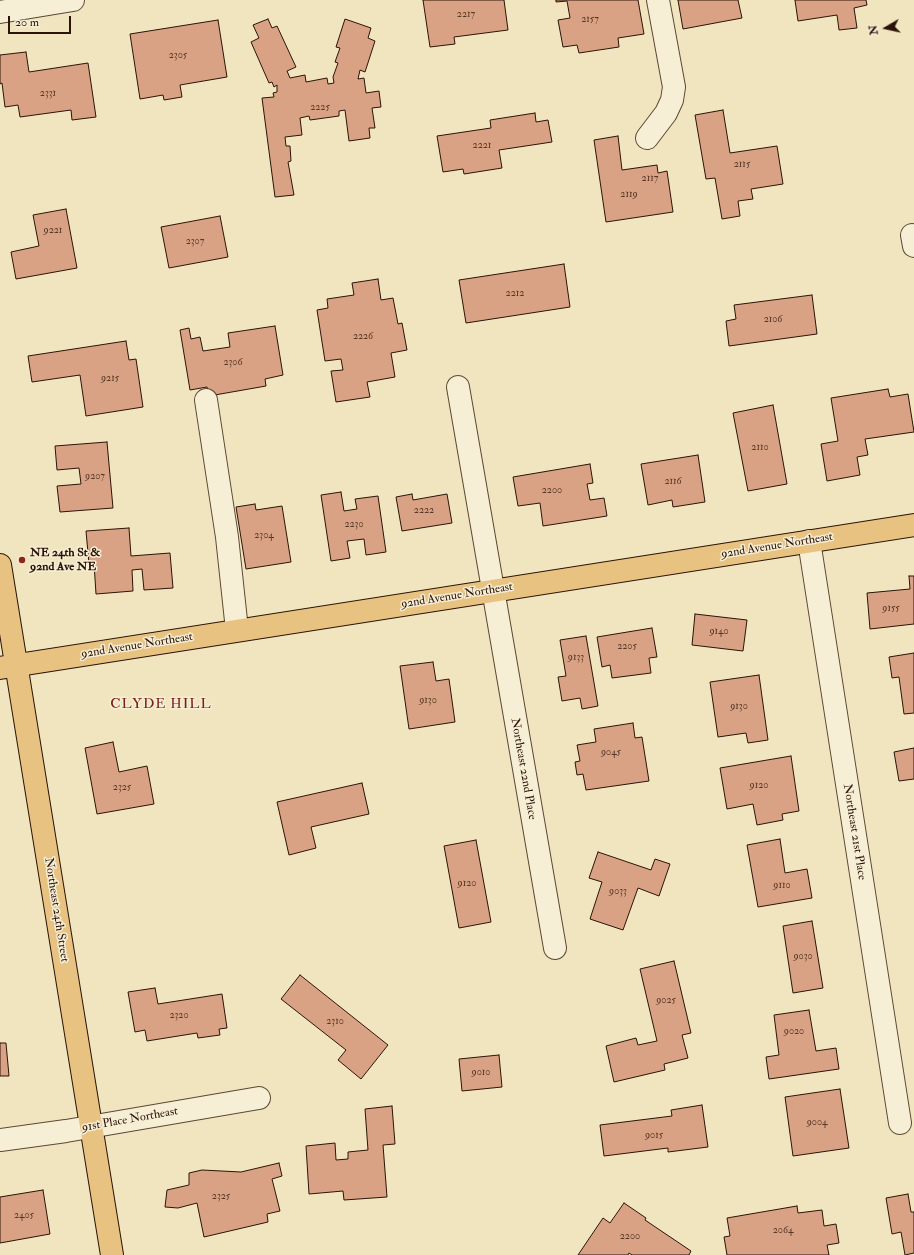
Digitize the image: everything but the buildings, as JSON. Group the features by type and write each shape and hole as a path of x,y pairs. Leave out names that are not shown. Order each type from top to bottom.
{"main road":[{"name":"92nd Avenue Northeast","path":"8,666 914,525"},
{"name":"Northeast 24th Street","path":"0,565 8,666 91,1127 112,1255"}],"street":[{"path":"0,12 72,0"},
{"path":"647,138 666,113 672,100 674,87 658,0"},
{"name":"Northeast 22nd Place","path":"458,387 555,948"},
{"path":"206,400 227,537 237,630"},
{"name":"Northeast 21st Place","path":"809,541 900,1123"},
{"name":"91st Place Northeast","path":"0,1140 91,1127 259,1098"}],"place":[{"name":"NE 24th St & 92nd Ave NE","path":"22,560"}],"district":[{"name":"CLYDE HILL","path":"161,705"}]}
